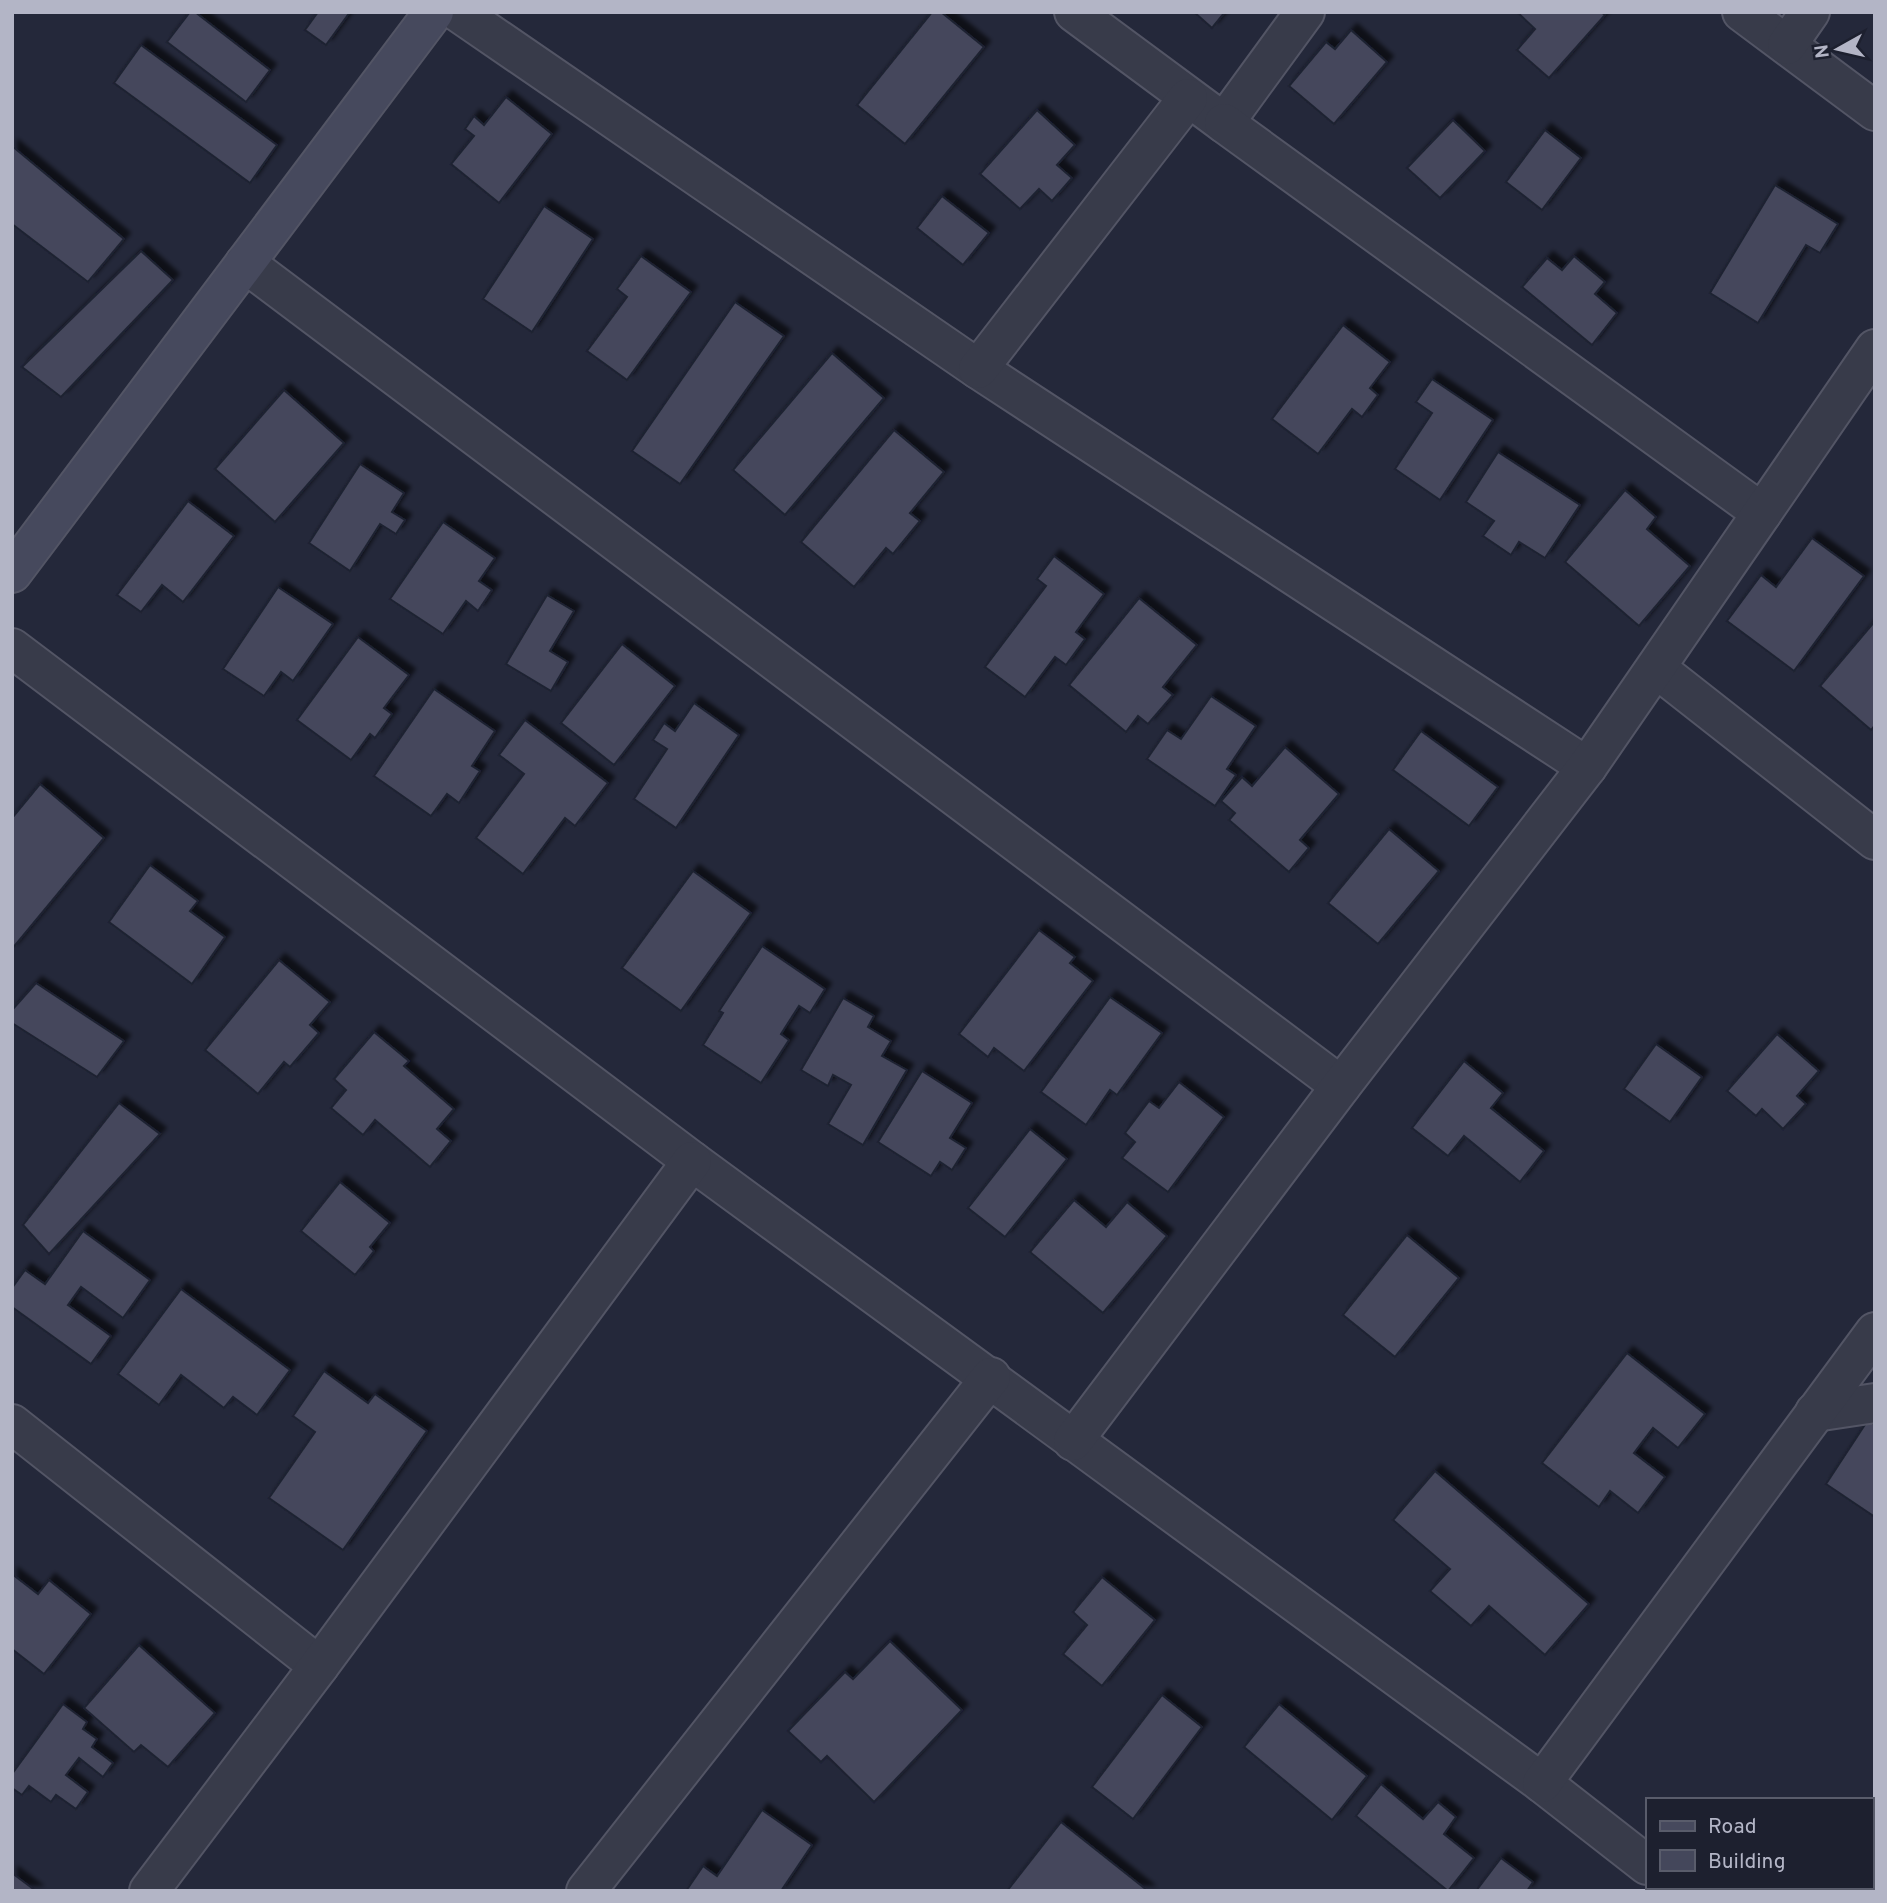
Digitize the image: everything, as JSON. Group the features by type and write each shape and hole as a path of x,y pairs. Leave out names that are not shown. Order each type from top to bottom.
{"street":[{"path":"12,573 434,12"},
{"path":"458,12 978,369 1587,766"},
{"path":"1074,12 1188,98 1762,513"},
{"path":"1224,123 1305,12"},
{"path":"1742,12 1875,111"},
{"path":"1787,45 1810,12"},
{"path":"978,369 1188,98"},
{"path":"245,263 1341,1086"},
{"path":"1073,1441 1587,766 1875,349"},
{"path":"12,648 692,1161 991,1377 1073,1441 1542,1783 1646,1864"},
{"path":"1656,668 1875,840"},
{"path":"149,1891 319,1666 692,1161"},
{"path":"1542,1783 1875,1332"},
{"path":"586,1891 991,1377"},
{"path":"1815,1412 1875,1403"},
{"path":"12,1424 319,1666"}],"building":[{"path":"190,12 195,12 270,70 246,102 167,42"},
{"path":"318,12 350,12 326,45 305,30"},
{"path":"932,12 941,12 984,47 905,144 857,105"},
{"path":"1194,12 1225,12 1212,28"},
{"path":"1517,12 1601,12 1605,15 1549,78 1517,50 1535,29"},
{"path":"1351,30 1387,62 1334,124 1289,86 1326,42 1335,49"},
{"path":"141,45 277,145 250,183 114,83"},
{"path":"506,97 552,134 499,203 451,164 474,136 465,129 474,116 484,125"},
{"path":"1037,110 1075,145 1057,165 1072,178 1052,201 1039,189 1020,209 980,174"},
{"path":"1453,120 1485,151 1440,198 1407,168"},
{"path":"1545,130 1581,158 1542,210 1506,182"},
{"path":"12,146 124,239 88,282 12,224"},
{"path":"1775,185 1838,224 1820,253 1806,245 1758,323 1710,293"},
{"path":"942,196 989,233 963,265 917,228"},
{"path":"544,206 593,239 532,332 483,299"},
{"path":"141,251 173,280 61,397 22,367"},
{"path":"641,256 691,292 627,380 587,351 627,297 617,289"},
{"path":"1574,256 1605,282 1595,294 1617,313 1592,345 1522,287 1547,258 1562,270"},
{"path":"735,302 784,336 680,484 632,451"},
{"path":"1343,325 1390,362 1370,388 1378,395 1362,417 1352,409 1318,454 1272,419"},
{"path":"832,353 884,398 785,515 733,470"},
{"path":"1432,379 1493,420 1440,500 1395,469 1432,413 1416,402"},
{"path":"284,390 344,443 275,522 215,469"},
{"path":"894,430 944,472 910,513 920,521 893,554 886,548 854,587 801,542"},
{"path":"1498,452 1580,505 1545,558 1519,542 1511,555 1483,536 1494,521 1466,502"},
{"path":"360,464 404,493 392,512 405,520 396,534 380,524 350,571 309,543"},
{"path":"1625,490 1656,517 1647,529 1690,566 1639,626 1565,562"},
{"path":"188,501 234,536 183,602 162,585 141,612 117,595"},
{"path":"443,522 495,558 479,581 492,590 478,611 466,601 443,634 390,599"},
{"path":"1812,538 1864,576 1794,671 1727,621 1761,575 1776,587"},
{"path":"1054,556 1104,594 1076,632 1085,639 1066,665 1055,657 1025,697 985,667 1046,586 1037,579"},
{"path":"278,587 333,624 293,681 281,672 264,696 223,669"},
{"path":"547,595 574,611 550,651 568,662 551,691 506,664"},
{"path":"1139,598 1197,645 1163,687 1173,695 1148,724 1138,716 1126,732 1069,685"},
{"path":"1875,621 1875,725 1871,730 1820,686"},
{"path":"358,637 409,675 384,708 392,714 375,738 370,734 351,760 297,720"},
{"path":"622,644 675,686 614,765 561,723"},
{"path":"434,689 495,731 472,766 480,771 459,803 447,794 431,816 374,776"},
{"path":"1211,696 1256,726 1227,769 1236,775 1215,806 1147,759 1167,730 1181,739"},
{"path":"694,703 739,735 676,828 634,799 667,749 653,740 664,723 675,731"},
{"path":"525,720 608,783 575,826 565,818 523,874 476,838 524,774 499,755"},
{"path":"1421,731 1498,787 1469,826 1393,770"},
{"path":"1285,747 1339,794 1300,840 1309,848 1289,872 1229,820 1235,813 1221,801 1242,777 1252,786"},
{"path":"40,784 104,838 12,949 12,818"},
{"path":"1389,829 1439,871 1378,944 1328,903"},
{"path":"150,865 198,901 190,911 225,937 192,984 109,922"},
{"path":"693,871 751,913 681,1011 622,968"},
{"path":"1039,930 1075,957 1070,963 1093,981 1024,1071 994,1048 988,1057 959,1034"},
{"path":"762,946 825,989 810,1013 799,1006 781,1034 789,1040 761,1083 703,1045 723,1013 719,1011"},
{"path":"279,960 330,1002 310,1025 319,1033 290,1067 284,1062 258,1094 205,1050"},
{"path":"36,983 124,1041 97,1077 12,1023 12,1010"},
{"path":"1110,997 1162,1033 1117,1095 1110,1090 1086,1125 1041,1092"},
{"path":"843,998 874,1016 868,1027 891,1041 882,1056 907,1070 863,1145 828,1124 851,1085 833,1075 828,1086 801,1070"},
{"path":"374,1032 409,1061 404,1066 454,1109 437,1129 451,1141 430,1167 375,1120 363,1135 331,1108 346,1090 334,1079"},
{"path":"1777,1034 1819,1071 1797,1096 1806,1104 1783,1129 1762,1109 1756,1116 1727,1091"},
{"path":"1656,1044 1702,1077 1670,1122 1624,1089"},
{"path":"1464,1061 1503,1093 1491,1108 1544,1151 1520,1182 1464,1136 1448,1156 1412,1128"},
{"path":"922,1071 972,1103 950,1138 966,1148 952,1170 940,1162 931,1176 878,1142"},
{"path":"1179,1082 1224,1117 1168,1192 1122,1158 1135,1142 1125,1133 1149,1101 1159,1108"},
{"path":"119,1103 160,1134 49,1254 23,1225"},
{"path":"1030,1129 1067,1159 1005,1237 968,1208"},
{"path":"340,1182 390,1223 370,1247 374,1251 355,1275 301,1231"},
{"path":"1074,1200 1106,1227 1127,1202 1167,1236 1103,1313 1030,1252"},
{"path":"83,1231 150,1280 123,1318 81,1287 68,1305 111,1336 91,1364 12,1307 12,1288 25,1270 45,1284"},
{"path":"1407,1235 1459,1278 1395,1357 1343,1315"},
{"path":"181,1289 290,1370 257,1415 233,1397 224,1408 181,1375 159,1405 118,1374"},
{"path":"1627,1353 1705,1414 1678,1448 1653,1428 1634,1453 1665,1477 1638,1513 1610,1491 1599,1507 1542,1463"},
{"path":"324,1371 368,1403 375,1394 427,1431 343,1550 269,1498 315,1432 293,1416"},
{"path":"1868,1420 1875,1425 1875,1517 1826,1484"},
{"path":"1435,1471 1589,1604 1545,1655 1489,1606 1471,1626 1430,1591 1450,1569 1393,1520"},
{"path":"12,1574 38,1594 49,1580 91,1614 44,1674 12,1649"},
{"path":"1102,1577 1155,1620 1102,1686 1063,1654 1087,1625 1073,1612"},
{"path":"890,1641 962,1710 874,1802 827,1756 821,1762 788,1731 845,1672 853,1679"},
{"path":"139,1645 215,1713 168,1767 141,1745 134,1752 84,1708"},
{"path":"1162,1695 1202,1727 1133,1819 1092,1787"},
{"path":"63,1704 87,1722 83,1729 97,1739 92,1747 113,1763 103,1777 79,1758 66,1775 88,1792 76,1809 56,1795 51,1802 29,1786 22,1795 12,1788 12,1774"},
{"path":"1279,1704 1367,1776 1332,1820 1244,1747"},
{"path":"1381,1784 1423,1819 1438,1802 1456,1817 1444,1834 1474,1858 1448,1891 1356,1816"},
{"path":"1875,1805 1875,1891 1846,1891 1844,1889 1873,1889"},
{"path":"762,1810 812,1845 781,1891 686,1891 703,1866 717,1876"},
{"path":"1061,1822 1148,1891 1007,1891"},
{"path":"1501,1858 1533,1882 1527,1891 1476,1891"},
{"path":"12,1873 36,1891 12,1891"}]}
